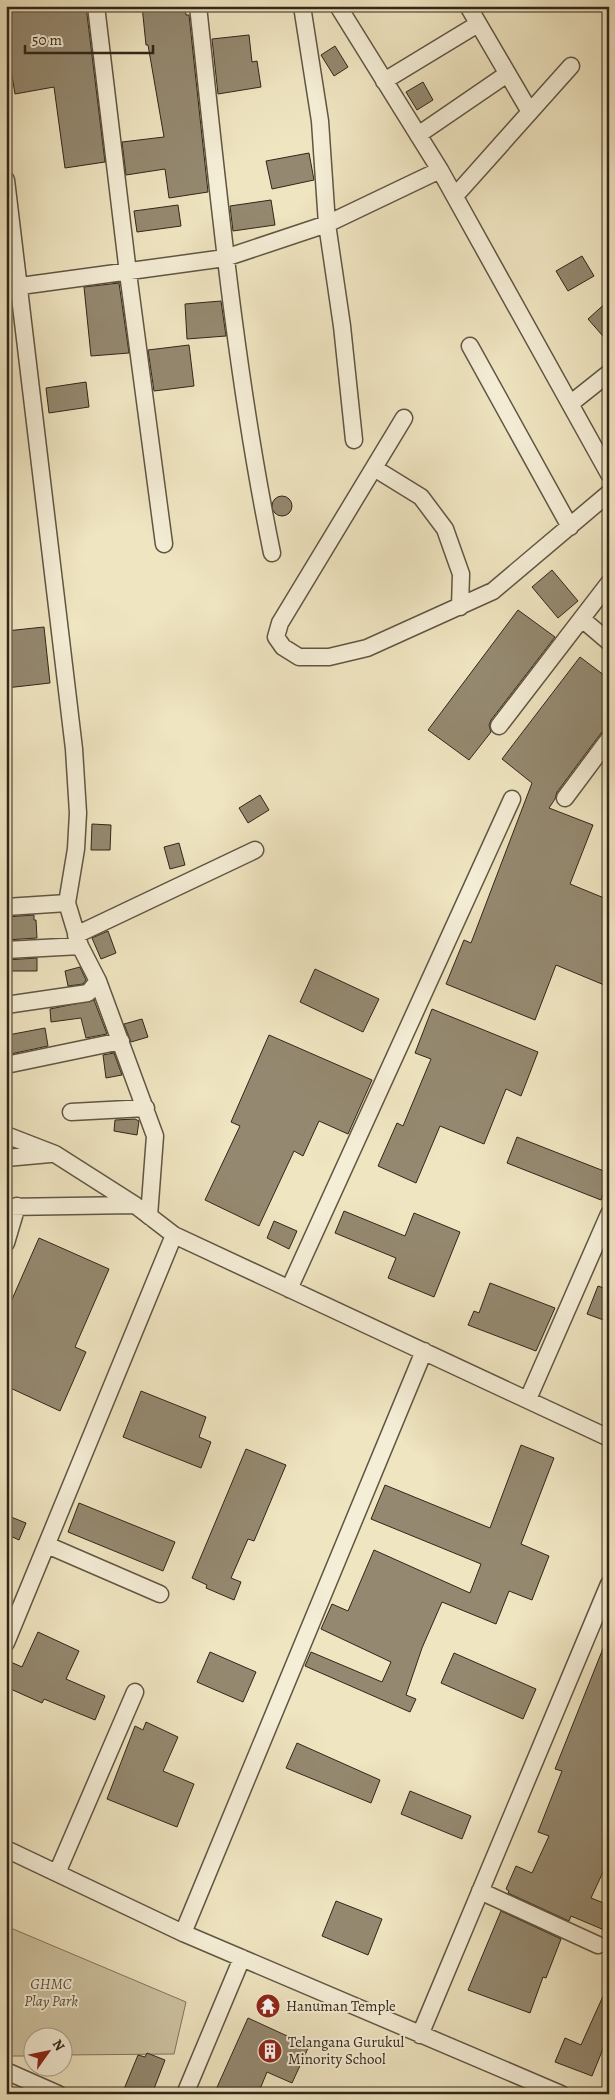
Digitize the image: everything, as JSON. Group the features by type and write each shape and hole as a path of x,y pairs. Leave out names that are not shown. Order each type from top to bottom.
{"street":[{"path":"96,6 128,272 164,544"},
{"path":"198,6 225,258 256,467 272,553"},
{"path":"302,6 320,121 327,224 342,326 354,440"},
{"path":"338,6 440,170 609,474"},
{"path":"468,6 530,112"},
{"path":"384,80 478,24"},
{"path":"455,196 571,66"},
{"path":"418,135 507,74"},
{"path":"12,287 225,258 327,224 440,170"},
{"path":"6,180 12,287 74,749 78,813 76,849 67,903 78,941 98,981 155,1136 149,1216"},
{"path":"470,346 570,527"},
{"path":"570,404 609,373"},
{"path":"404,418 280,623 276,637 283,647 299,657 329,657 367,648 493,592 609,493"},
{"path":"374,468 422,497 445,529 461,574 460,607"},
{"path":"499,726 609,583"},
{"path":"582,620 609,642"},
{"path":"565,798 609,739"},
{"path":"289,1289 512,799"},
{"path":"6,950 78,941 255,850"},
{"path":"6,907 67,903"},
{"path":"6,1005 88,993 98,981"},
{"path":"6,1065 121,1041"},
{"path":"71,1112 146,1108"},
{"path":"6,1136 55,1154 135,1205 174,1235 609,1438"},
{"path":"6,1158 55,1154"},
{"path":"6,1243 12,1207 135,1205"},
{"path":"528,1399 609,1214"},
{"path":"6,1643 174,1235"},
{"path":"183,1933 424,1351"},
{"path":"47,1545 160,1594"},
{"path":"420,2035 609,1584"},
{"path":"57,1873 135,1692"},
{"path":"6,1849 183,1933 561,2094"},
{"path":"480,1891 598,1945"},
{"path":"184,2094 242,1958"},
{"path":"6,2071 58,2094"}],"green space":[{"name":"GHMC Play Park","path":"6,1926 186,2002 174,2054 72,2055 72,2028 22,2028 22,2056 6,2056"}],"building":[{"path":"6,6 86,6 105,162 65,168 54,87 15,94 10,64 6,65"},
{"path":"142,6 185,6 186,15 189,15 208,192 169,198 165,169 126,175 122,142 164,137 148,45 146,45"},
{"path":"249,35 252,62 257,61 261,87 218,94 212,39"},
{"path":"335,46 348,67 334,76 321,55"},
{"path":"423,82 433,100 417,110 406,92"},
{"path":"309,153 314,180 272,189 266,161"},
{"path":"271,200 275,225 233,231 230,206"},
{"path":"178,205 181,226 137,232 134,211"},
{"path":"582,256 594,276 568,291 556,271"},
{"path":"119,283 129,353 91,356 84,287"},
{"path":"609,300 609,343 588,319"},
{"path":"221,301 226,336 187,339 185,304"},
{"path":"189,345 194,386 154,391 148,350"},
{"path":"86,382 89,407 49,413 46,388"},
{"path":"282,496 289,499 292,506 289,513 282,516 275,513 272,506 275,499"},
{"path":"552,570 578,601 558,618 532,587"},
{"path":"518,610 555,637 491,720 489,725 491,732 469,760 428,730"},
{"path":"44,627 50,683 6,688 6,631"},
{"path":"580,657 609,679 609,729 601,733 557,792 549,808 593,825 570,884 609,900 609,987 556,965 535,1020 446,984 464,940 471,943 532,783 502,759"},
{"path":"260,795 269,810 248,823 239,808"},
{"path":"92,824 111,825 110,850 91,850"},
{"path":"179,843 185,865 170,869 164,847"},
{"path":"34,915 37,938 6,940 6,917"},
{"path":"108,931 116,953 101,959 92,938"},
{"path":"37,958 37,971 6,971 6,960"},
{"path":"80,967 86,980 83,984 68,986 65,971"},
{"path":"315,969 379,999 363,1032 300,1002"},
{"path":"94,1000 107,1034 86,1038 81,1018 51,1022 50,1009"},
{"path":"432,1009 538,1052 521,1096 506,1089 484,1144 440,1126 416,1183 378,1166 397,1123 403,1126 431,1059 415,1053"},
{"path":"142,1019 148,1037 131,1042 124,1024"},
{"path":"45,1028 48,1046 6,1055 8,1035"},
{"path":"269,1035 372,1080 348,1134 319,1121 303,1156 294,1151 259,1226 205,1200 240,1126 231,1122"},
{"path":"114,1053 122,1075 106,1078 103,1055"},
{"path":"135,1119 139,1121 137,1135 114,1131 115,1120"},
{"path":"517,1137 609,1173 609,1180 601,1200 507,1163"},
{"path":"344,1211 405,1236 414,1213 460,1232 434,1297 388,1278 396,1258 335,1233"},
{"path":"274,1221 297,1231 289,1249 267,1238"},
{"path":"39,1238 109,1269 75,1347 86,1352 60,1411 6,1386 6,1313"},
{"path":"490,1283 555,1308 536,1351 468,1325 474,1311 479,1313"},
{"path":"598,1286 609,1290 609,1322 587,1314"},
{"path":"141,1391 206,1417 199,1437 211,1442 201,1468 123,1437"},
{"path":"521,1445 554,1458 521,1544 549,1556 532,1600 509,1591 496,1624 442,1602 422,1648 406,1695 416,1699 410,1712 305,1666 311,1652 382,1682 391,1662 321,1629 332,1604 348,1611 374,1550 470,1593 481,1564 371,1519 385,1485 490,1528"},
{"path":"246,1449 286,1465 254,1541 248,1539 231,1578 241,1582 234,1600 206,1588 207,1585 192,1578"},
{"path":"79,1503 175,1542 163,1571 68,1532"},
{"path":"6,1515 26,1523 19,1540 6,1534"},
{"path":"38,1632 79,1651 66,1679 105,1696 95,1720 44,1699 42,1703 6,1687 6,1660 22,1667"},
{"path":"608,1636 609,1859 591,1898 609,1905 609,1932 571,1916 569,1921 508,1893 509,1891 506,1889 516,1866 532,1873 549,1836 538,1832 562,1771 555,1769"},
{"path":"210,1652 256,1672 243,1702 197,1682"},
{"path":"454,1653 536,1689 523,1719 441,1683"},
{"path":"146,1722 178,1737 163,1771 194,1784 177,1827 107,1799 135,1726 143,1730"},
{"path":"297,1743 380,1780 371,1803 286,1768"},
{"path":"410,1791 471,1816 462,1839 401,1814"},
{"path":"336,1901 382,1919 368,1955 322,1936"},
{"path":"501,1911 561,1939 546,1978 543,1977 530,2013 468,1990"},
{"path":"609,1983 609,2034 592,2076 555,2062 565,2038 581,2045"},
{"name":"Telangana Gurukul Minority School","path":"248,2018 309,2046 292,2083 267,2072 258,2094 214,2094"},
{"path":"147,2053 165,2060 152,2094 122,2094 138,2055 145,2057"}],"place":[{"name":"Hanuman Temple","path":"268,2006"},
{"name":"Telangana Gurukul Minority School","path":"270,2051"}]}
